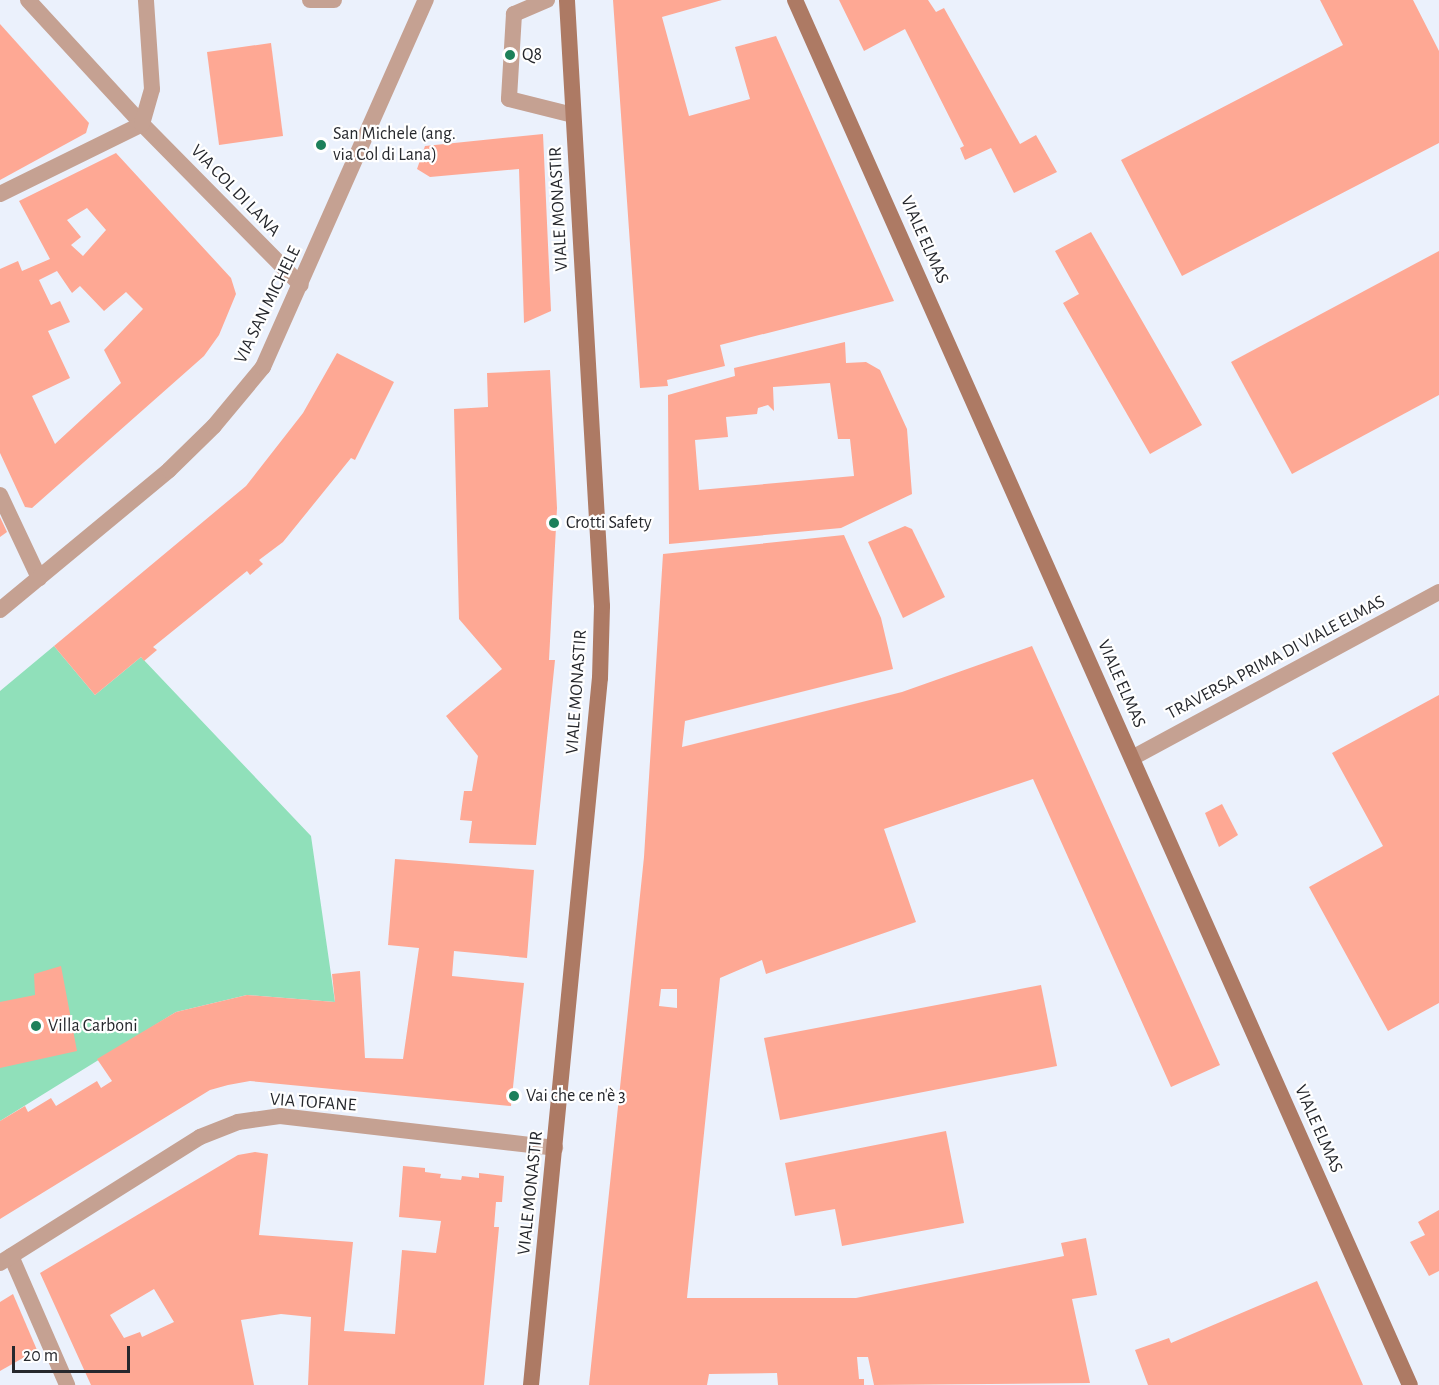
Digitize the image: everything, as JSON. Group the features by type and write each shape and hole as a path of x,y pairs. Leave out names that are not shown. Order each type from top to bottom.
{"main road":[{"name":"VIALE MONASTIR","path":"531,1385 600,678 602,606 567,0"},
{"name":"VIALE ELMAS","path":"795,0 1410,1385"}],"street":[{"name":"VIA COL DI LANA","path":"28,0 142,124 301,285"},
{"path":"0,194 142,124 152,89 146,0"},
{"path":"310,0 334,0"},
{"name":"VIA SAN MICHELE","path":"0,610 169,470 214,426 263,367 426,0"},
{"path":"547,0 514,15 509,99 573,116"},
{"path":"0,495 39,578"},
{"name":"TRAVERSA PRIMA DI VIALE ELMAS","path":"1132,758 1439,592"},
{"name":"VIA TOFANE","path":"6,1260 200,1137 238,1122 280,1116 555,1148"},
{"path":"6,1260 67,1385"}],"green space":[{"path":"54,646 95,695 141,657 311,836 335,1002 247,995 176,1012 0,1121 0,691"}],"building":[{"path":"613,0 722,0 662,17 689,116 750,99 735,47 776,36 894,301 720,345 725,366 667,380 668,386 640,388"},
{"path":"839,0 928,0 936,12 944,8 1020,144 1036,135 1057,172 1014,193 991,148 965,160 960,148 964,146 905,29 864,51"},
{"path":"1320,0 1413,0 1439,51 1439,143 1182,276 1121,160 1343,45"},
{"path":"0,24 89,123 86,133 0,180"},
{"path":"271,43 283,136 219,145 207,52"},
{"path":"543,134 551,311 524,323 519,169 430,177 417,169 425,146"},
{"path":"116,153 231,278 236,294 219,335 204,356 32,508 25,507 0,453 0,269 18,261 22,271 50,259 19,201","holes":["87,208 106,230 83,256 71,245 81,237 67,220","57,271 72,293 80,286 104,311 126,292 143,309 104,350 121,383 55,444 32,396 70,378 48,331 70,322 60,301 51,305 39,280"]},
{"path":"1091,232 1202,425 1150,454 1063,303 1079,294 1055,251"},
{"path":"1439,251 1439,395 1292,474 1231,362"},
{"path":"845,342 846,363 866,362 880,370 907,429 912,494 841,528 669,544 668,395 735,376 734,368","holes":["830,383 838,439 850,439 854,476 699,490 695,440 728,437 726,417 757,414 758,408 768,405 774,411 773,387"]},
{"path":"337,353 394,382 355,460 351,458 283,542 259,560 263,564 250,575 247,571 153,647 157,650 144,661 141,657 95,695 54,646 246,486 303,413"},
{"path":"550,370 557,508 549,660 555,660 536,845 469,843 472,821 460,820 464,791 472,791 478,756 446,716 502,669 459,619 454,409 488,407 487,373"},
{"path":"0,517 7,532 0,537"},
{"path":"905,526 912,529 945,597 903,618 868,542"},
{"path":"844,535 881,618 893,669 685,721 682,747 902,692 1032,646 1220,1065 1171,1087 1033,779 884,829 916,922 766,974 762,960 720,978 687,1298 856,1298 1064,1256 1061,1243 1086,1238 1097,1295 1072,1299 1090,1383 874,1385 868,1357 857,1357 859,1379 864,1379 864,1385 778,1385 777,1373 709,1374 707,1385 589,1385 644,857 663,554","holes":["661,989 677,989 677,1008 659,1006"]},
{"path":"1439,695 1439,1003 1388,1031 1309,887 1383,846 1332,753"},
{"path":"1222,804 1238,835 1219,847 1205,813"},
{"path":"395,859 534,870 527,958 454,951 452,976 524,983 511,1106 250,1081 228,1085 210,1090 0,1219 0,1121 25,1106 28,1112 51,1098 56,1106 97,1081 101,1088 112,1081 97,1059 176,1012 247,995 335,1002 332,974 360,971 365,1058 403,1059 419,948 388,945"},
{"name":"Villa Carboni","path":"61,966 77,1051 0,1068 0,1002 35,995 34,974"},
{"path":"1041,985 1057,1066 780,1120 764,1038"},
{"path":"946,1131 964,1223 842,1246 835,1209 795,1216 785,1163"},
{"path":"255,1152 268,1154 259,1235 353,1242 344,1331 395,1334 402,1250 436,1253 441,1221 399,1217 403,1166 425,1168 425,1172 441,1174 440,1178 461,1180 462,1176 479,1178 479,1173 504,1176 502,1202 496,1202 494,1227 499,1227 484,1385 308,1385 311,1317 281,1314 241,1320 254,1385 91,1385 40,1273 238,1155","holes":["154,1289 174,1322 142,1337 140,1332 124,1338 110,1315"]},
{"path":"1439,1210 1439,1271 1429,1276 1410,1242 1425,1235 1418,1222"},
{"path":"1317,1281 1363,1385 1148,1385 1135,1350 1169,1338 1171,1343"},
{"path":"13,1294 37,1350 0,1371 0,1302"}],"place":[{"name":"Q8","path":"510,55"},
{"name":"San Michele (ang. via Col di Lana)","path":"321,145"},
{"name":"Crotti Safety","path":"554,523"},
{"name":"Villa Carboni","path":"36,1026"},
{"name":"Vai che ce n'è 3","path":"514,1096"}]}
